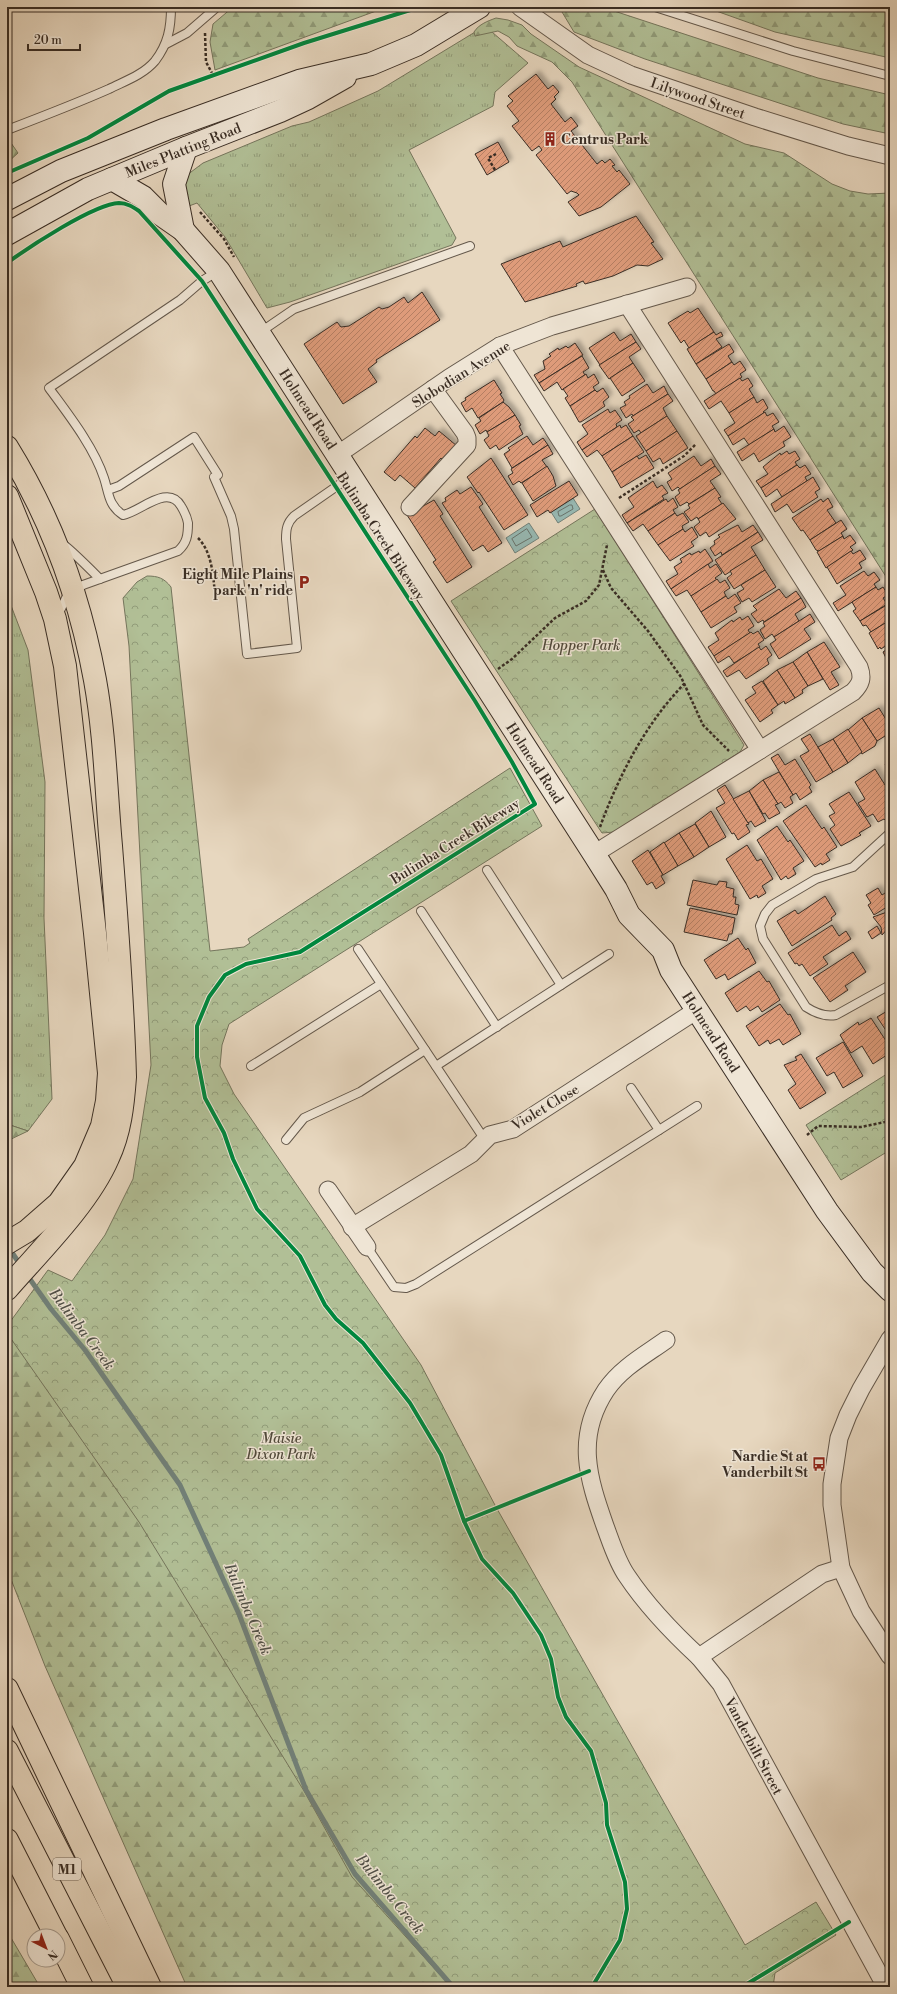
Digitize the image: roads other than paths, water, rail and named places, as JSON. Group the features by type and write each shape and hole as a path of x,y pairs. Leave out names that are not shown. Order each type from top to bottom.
{"highway":[{"path":"7,447 32,489 55,541 73,592 85,634 95,682 102,733 114,891 125,1078 123,1103 109,1157 97,1180 82,1202 7,1289"},
{"path":"7,496 28,544 56,619 65,666 76,750 109,1073 107,1101 102,1126 85,1166 59,1203 27,1231 7,1243"},
{"path":"7,1689 150,1987"},
{"name":"M1","path":"7,1751 128,1987"},
{"path":"7,1840 52,1928"},
{"path":"66,1955 82,1987"}],"street":[{"name":"Miles Platting Road","path":"7,234 66,201 112,179 280,111 308,98 360,68 416,44 479,7"},
{"name":"Lilywood Street","path":"520,7 588,55 631,75 755,117 848,146 890,156"},
{"name":"Miles Platting Road","path":"7,199 61,171 166,129 299,81 360,68"},
{"path":"183,230 174,184 186,148"},
{"name":"Holmead Road","path":"112,179 143,197 160,214 183,230 219,271 351,477 596,844 629,915 663,950 671,970 827,1211 872,1272 890,1290"},
{"name":"Slobodian Avenue","path":"337,455 433,389 500,346 552,326 687,287"},
{"path":"596,844 739,764 852,692 859,686 862,676 859,666 627,304"},
{"path":"500,346 760,750"},
{"path":"410,508 467,445 465,433 433,389"},
{"name":"Violet Close","path":"352,1227 471,1154 490,1135 513,1129 538,1114 697,1010"},
{"path":"328,1190 367,1247"},
{"path":"890,1339 848,1415 838,1446 832,1484 832,1505 842,1568 861,1611 890,1656"},
{"name":"Vanderbilt Street","path":"666,1340 626,1368 606,1390 589,1424 587,1452 592,1490 612,1546 626,1575 668,1628 699,1658 721,1684 886,1987"},
{"path":"699,1658 822,1574 842,1568"}],"lane":[{"path":"7,130 78,103 145,71 154,62 166,44 170,31 171,7"},
{"path":"166,44 186,33 217,7"},
{"path":"655,7 793,51 859,70 890,76"},
{"path":"259,333 294,309 470,246"},
{"path":"56,619 66,598 87,583 170,555 184,545 188,535 187,518 178,501 171,497 157,498 131,514 123,515 111,505 104,476 90,450 49,388 180,300 202,281 219,271"},
{"path":"108,490 119,486 194,437 216,476 231,516 234,529 247,654 297,648 286,527 288,522 294,516 351,477"},
{"path":"55,541 66,545 85,566 100,579"},
{"path":"890,833 853,867 816,879 772,905 765,914 760,926 763,939 806,1007 813,1012 825,1015 836,1015 890,985"},
{"path":"487,870 561,985"},
{"path":"421,911 497,1027"},
{"path":"358,949 485,1140"},
{"path":"436,1066 609,954"},
{"path":"251,1066 382,984"},
{"path":"286,1140 304,1118 360,1092 425,1050"},
{"path":"630,1088 659,1130"},
{"path":"367,1247 394,1287 406,1288 411,1286 697,1106"}],"water":[{"path":"573,498 580,509 558,523 551,512"},
{"path":"529,523 539,538 515,553 506,538"}],"waterway":[{"name":"Bulimba Creek","path":"9,1248 21,1266"},
{"name":"Bulimba Creek","path":"27,1275 51,1309 85,1350 180,1485 239,1614 306,1790 355,1874 453,1987"}],"place":[{"name":"Centrus Park","path":"550,139"},
{"name":"Eight Mile Plains park 'n' ride","path":"304,582"},
{"name":"Nardie St at Vanderbilt St","path":"819,1464"}],"park label":[{"name":"Hopper Park","path":"581,645"},
{"name":"Maisie Dixon Park","path":"281,1446"}]}
